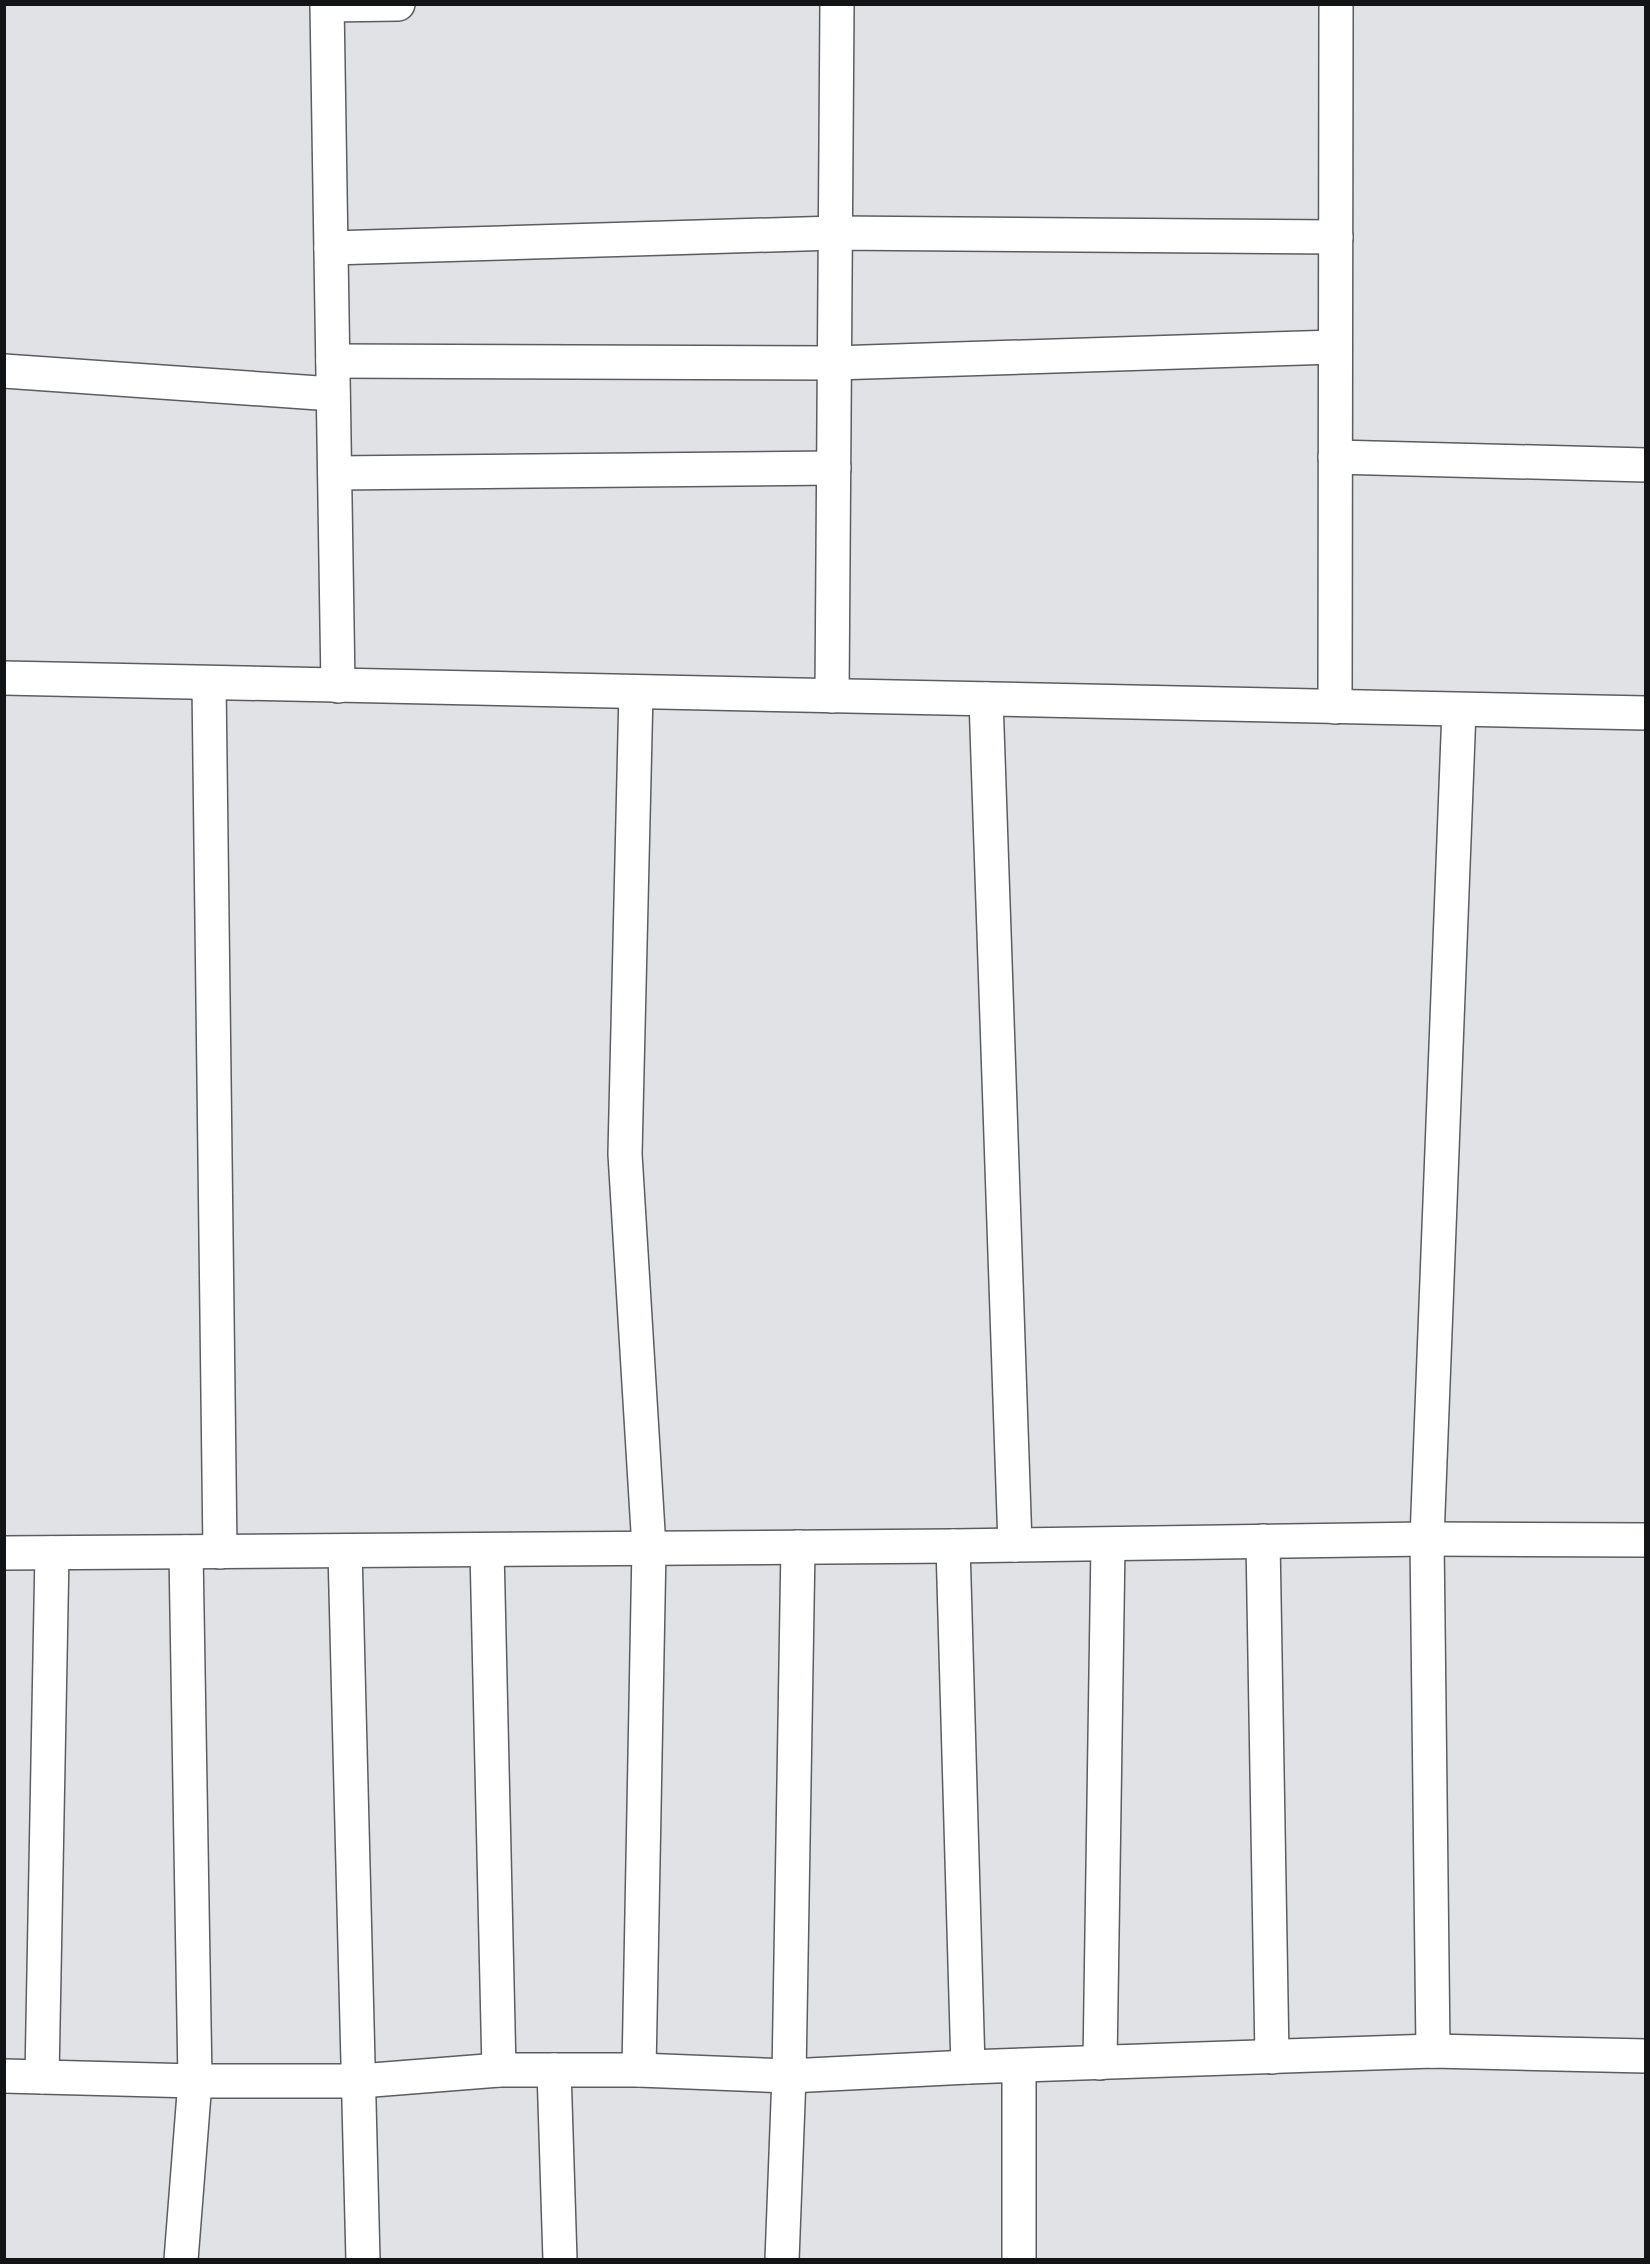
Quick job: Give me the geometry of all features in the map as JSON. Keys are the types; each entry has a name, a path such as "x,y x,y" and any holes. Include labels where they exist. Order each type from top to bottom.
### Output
{"street":[{"path":"338,686 327,5 398,4"},
{"path":"832,696 837,4"},
{"path":"1335,707 1336,4"},
{"path":"331,248 836,233 1336,237"},
{"path":"333,361 834,363 1335,347"},
{"path":"4,371 333,394"},
{"path":"1335,457 1646,465"},
{"path":"335,472 834,468"},
{"path":"4,678 1646,714"},
{"path":"209,683 220,1552"},
{"path":"636,692 625,1154 649,1548 639,2070"},
{"path":"986,699 1015,1545"},
{"path":"1433,2051 1427,1539 1460,710"},
{"path":"4,1553 1108,1545 1427,1539 1646,1540"},
{"path":"1263,1541 1272,2057"},
{"path":"1100,2063 1108,1545"},
{"path":"953,1546 968,2067"},
{"path":"782,2259 789,2076 798,1547"},
{"path":"487,1550 499,2070"},
{"path":"345,1551 363,2259"},
{"path":"181,2259 195,2081 186,1552"},
{"path":"42,2078 52,1553"},
{"path":"4,2076 195,2081 360,2081 499,2070 639,2070 789,2076 968,2067 1433,2051 1646,2056"},
{"path":"1019,2066 1019,2259"},
{"path":"554,2070 560,2259"}]}
